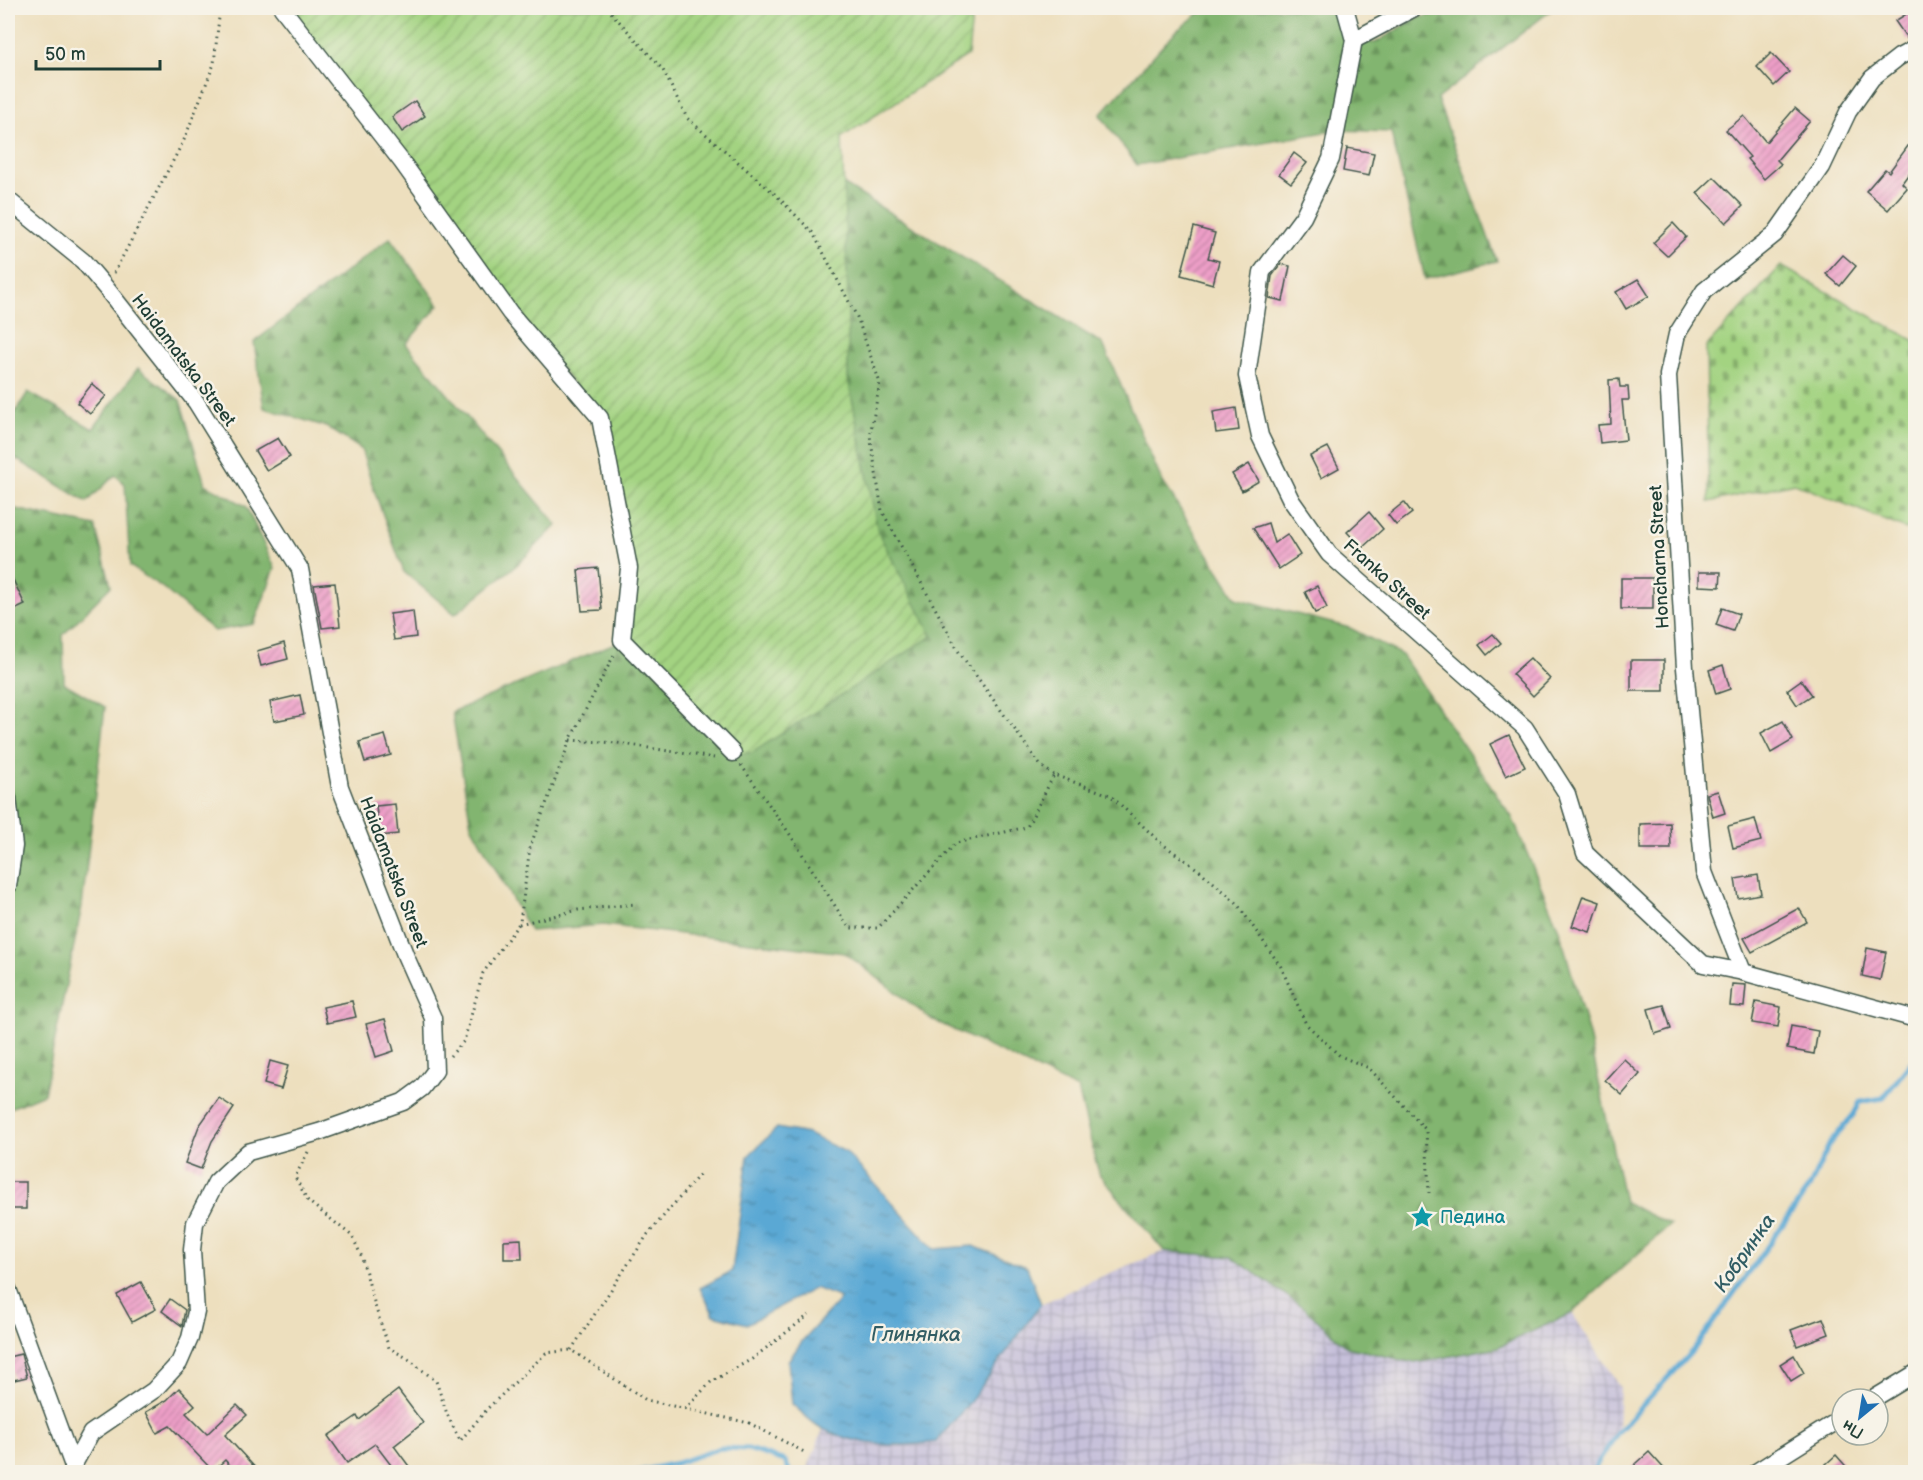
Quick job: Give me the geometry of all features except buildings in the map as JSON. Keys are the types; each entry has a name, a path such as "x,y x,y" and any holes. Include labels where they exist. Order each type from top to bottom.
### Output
{"street":[{"path":"282,8 402,162 510,313 600,418 629,568 622,640 735,757"},
{"name":"Franka Street","path":"1345,8 1354,40 1331,159 1304,217 1262,272 1247,376 1260,436 1291,500 1329,554 1526,728 1567,794 1585,853 1703,964 1743,972"},
{"path":"1354,40 1414,8"},
{"name":"Honcharna Street","path":"1743,972 1704,872 1685,668 1668,375 1677,334 1704,291 1775,234 1822,167 1848,112 1872,78 1899,57 1916,48"},
{"name":"Haidamatska Street","path":"8,200 83,261 196,402 300,570 340,787 406,957 433,1018 435,1071"},
{"path":"8,798 14,846 8,886"},
{"path":"1743,972 1916,1019"},
{"path":"73,1469 90,1433 154,1390 178,1363 190,1338 196,1312 192,1250 195,1223 216,1182 248,1152 319,1132 403,1102 422,1088 435,1071"},
{"path":"8,1289 73,1469"},
{"path":"1890,1389 1916,1373"},
{"path":"1756,1473 1830,1426"}],"path":[{"path":"106,288 184,140 214,64 220,8"},
{"path":"607,8 663,70 687,118 776,195 813,233 857,317 880,383 870,435 882,511 959,652 1041,766 1054,775 1110,795 1161,843 1200,871 1236,902 1281,967 1306,1024 1340,1056 1369,1068 1426,1130 1430,1193"},
{"path":"435,1071 464,1041 483,973 519,924 530,847 570,740 622,640"},
{"path":"570,740 735,757 789,833 849,928 878,928 956,843 1028,827 1054,775"},
{"path":"519,924 578,910 636,904"},
{"path":"319,1132 295,1177 308,1201 352,1236 361,1255 389,1348 407,1358 436,1381 447,1414 460,1441 488,1408 546,1353 571,1350 646,1400 749,1423 806,1454"},
{"path":"571,1350 648,1234 700,1174"},
{"path":"685,1409 711,1382 752,1359 809,1315"}],"shaded area":[{"path":"1164,1251 1232,1257 1304,1308 1347,1347 1498,1347 1572,1313 1620,1387 1618,1432 1592,1472 806,1472 823,1429 867,1443 900,1446 970,1402 1041,1304"}],"green space":[{"path":"282,8 973,8 968,55 842,137 848,299 848,378 878,532 932,636 752,753 733,753 622,640 629,568 600,418"},
{"path":"1206,8 1338,8 1354,40 1375,43 1417,18 1457,10 1457,8 1554,8 1437,99 1497,261 1425,279 1391,132 1337,130 1137,165 1100,115 1175,32"},
{"path":"843,184 1103,344 1161,479 1236,598 1350,628 1402,655 1512,817 1560,932 1589,1035 1624,1202 1670,1225 1572,1313 1498,1347 1415,1363 1347,1347 1304,1308 1232,1257 1164,1251 1099,1174 1078,1089 931,1019 845,953 603,925 530,931 471,825 452,712 622,640 931,636 878,532 848,378"},
{"path":"390,238 439,305 406,344 557,525 518,564 455,614 404,572 361,449 327,427 264,408 254,342"},
{"path":"1781,266 1915,341 1915,524 1906,529 1794,483 1709,502 1706,347"},
{"path":"138,368 180,400 205,484 246,506 275,568 254,624 214,631 163,588 130,566 125,484 115,475 87,502 8,454 8,424 28,392 93,429"},
{"path":"8,504 11,508 95,526 111,586 63,635 64,683 105,707 82,906 44,1094 8,1109"}],"water":[{"name":"Глинянка","path":"777,1128 808,1134 846,1152 934,1249 973,1246 1027,1267 1041,1304 970,1402 936,1442 893,1445 853,1440 821,1428 792,1404 788,1361 803,1340 841,1298 815,1288 747,1324 714,1315 700,1288 732,1271 748,1156"}],"waterway":[{"name":"Кобринка","path":"1592,1472 1618,1432 1694,1349 1809,1188 1830,1143 1854,1114 1860,1102 1883,1098 1916,1056"},
{"name":"Кобринка","path":"635,1472 677,1463 720,1448 748,1449 785,1461 790,1472"}],"place":[{"name":"Педина","path":"1422,1217"}]}
